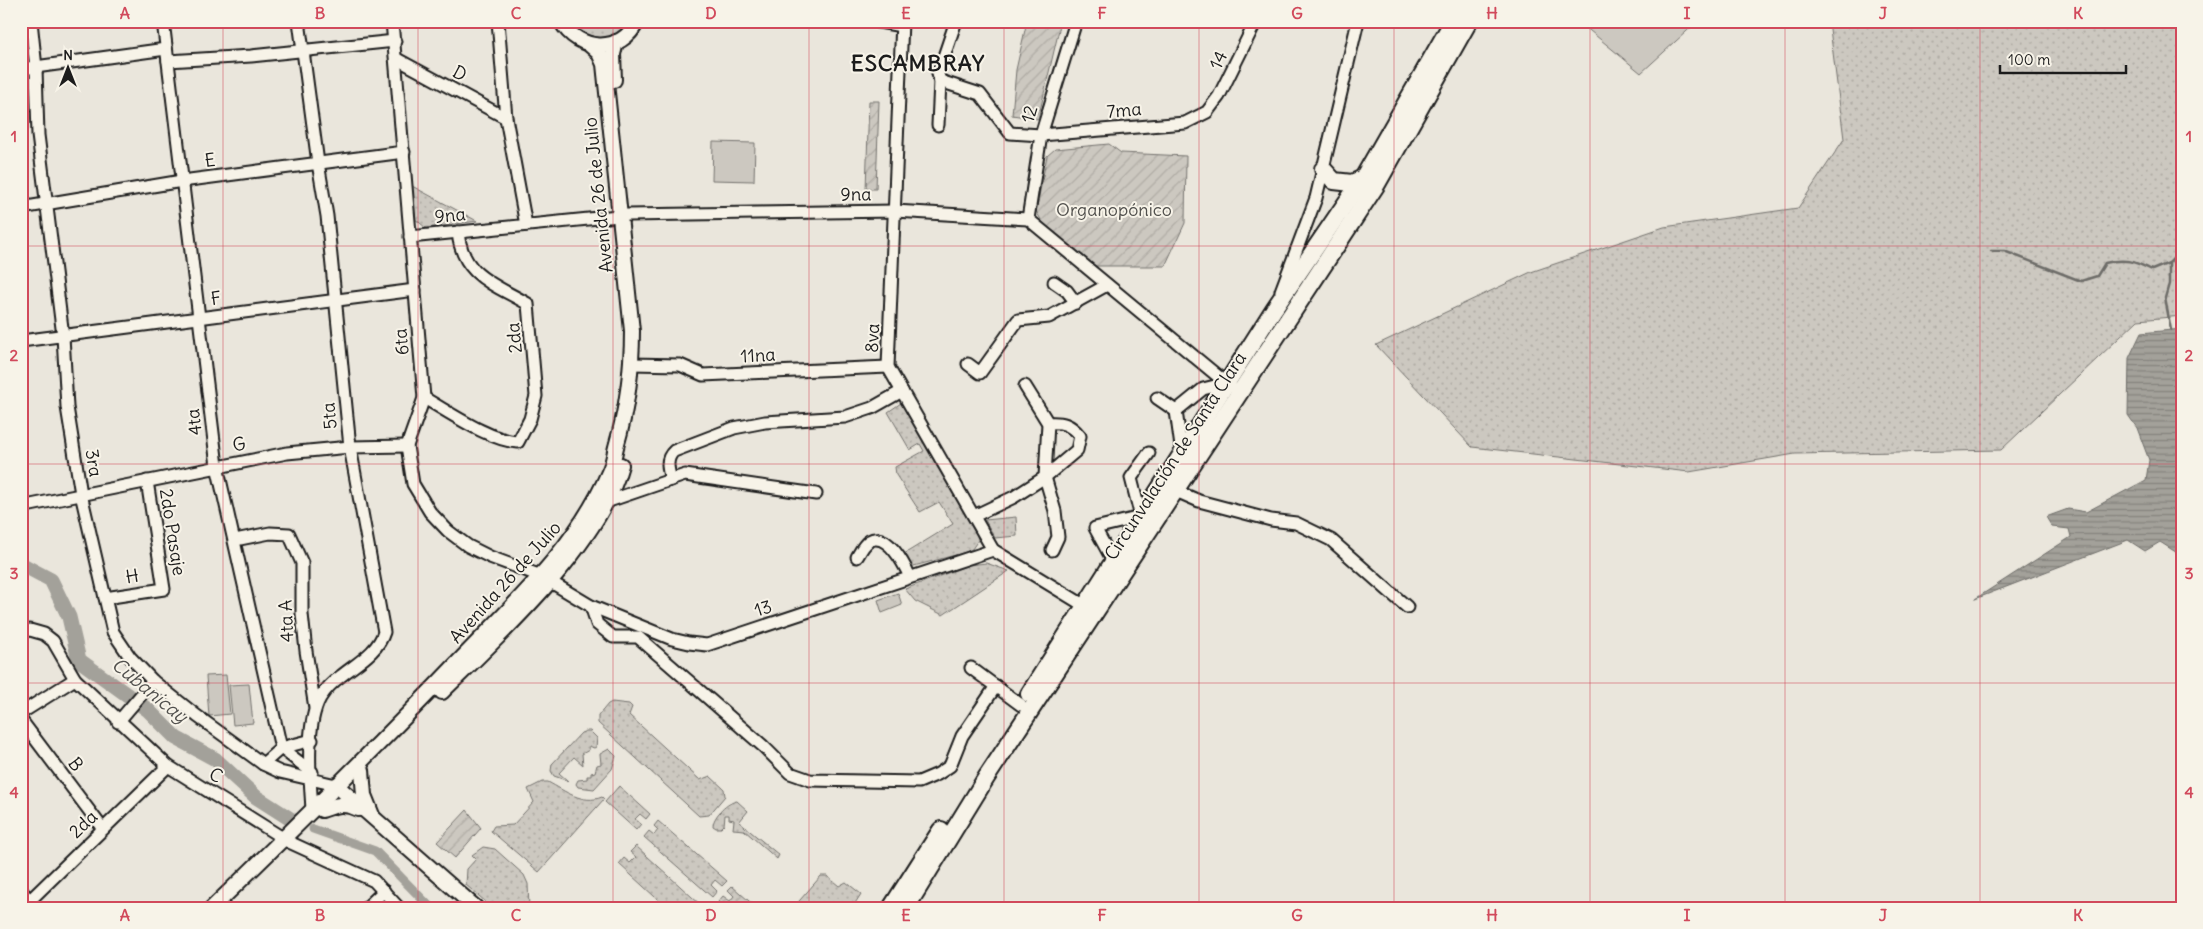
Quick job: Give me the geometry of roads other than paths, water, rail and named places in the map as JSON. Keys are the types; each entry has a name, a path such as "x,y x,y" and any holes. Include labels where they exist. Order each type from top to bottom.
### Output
{"highway":[{"name":"Circunvalación de Santa Clara","path":"906,908 996,754 1021,705 1274,310 1363,178 1453,21"},
{"name":"Circunvalación de Santa Clara","path":"890,908 1176,491 1240,394 1377,184 1469,21"},
{"path":"1323,169 1334,181 1352,183 1363,178"}],"main road":[{"path":"561,21 566,30 577,40 590,45 604,46 626,36 637,21"},
{"name":"Avenida 26 de Julio","path":"222,908 416,706 582,540 606,502 618,474 630,429 636,364 623,216 613,64 616,42"},
{"name":"Avenida 26 de Julio","path":"590,45 599,53 604,64 623,216"},
{"name":"Avenida 26 de Julio","path":"339,788 362,770 479,656 545,579 580,525 610,471 636,364"},
{"path":"362,770 364,795 372,816"},
{"path":"339,788 476,908"},
{"path":"313,814 337,804 348,804 372,816"},
{"name":"Avenida 26 de Julio","path":"212,908 290,837"}],"street":[{"name":"3ra","path":"31,21 36,68 38,135 63,336 67,407 81,494 113,632 130,657 153,681 197,716 263,764 280,772 309,775"},
{"name":"4ta","path":"163,21 217,466 281,748"},
{"name":"5ta","path":"299,21 327,216 350,447 384,632 381,642 333,683 321,696 315,708 309,775 313,814"},
{"name":"6ta","path":"392,21 396,41 424,398 407,446 413,484 430,512 448,531 468,546 545,579"},
{"path":"498,21 506,118 526,225"},
{"path":"873,21 902,24"},
{"path":"938,125 940,81 938,74 956,21"},
{"name":"12","path":"1028,219 1041,134 1076,21"},
{"name":"14","path":"1207,112 1219,96 1256,21"},
{"path":"1274,310 1316,198 1358,21"},
{"name":"8va","path":"902,24 888,367 993,550 1085,606"},
{"path":"21,69 167,55 303,52 396,41"},
{"name":"D","path":"397,59 506,118"},
{"name":"7ma","path":"940,81 980,94 1010,133 1041,134 1184,123 1207,112"},
{"name":"E","path":"21,208 182,181 404,152"},
{"name":"9na","path":"410,237 623,216 895,211 1028,219"},
{"path":"1028,219 1240,394"},
{"name":"2da","path":"424,398 493,436 506,442 518,442 530,420 536,396 528,304 477,274 467,264 459,249 458,232"},
{"path":"1054,282 1067,291 1076,303"},
{"path":"968,364 980,373 1018,320 1049,317 1107,285"},
{"name":"F","path":"21,341 415,290"},
{"name":"11na","path":"636,364 680,365 703,375 888,367"},
{"path":"1176,410 1203,389 1227,383"},
{"path":"1024,386 1048,423 1045,477 1056,520 1058,537 1052,550"},
{"path":"670,480 667,464 669,455 674,451 734,428 757,423 845,417 872,408 902,391"},
{"path":"1156,398 1176,410"},
{"path":"1176,410 1182,454"},
{"path":"974,516 1014,496 1045,477 1077,450 1080,436 1072,426 1062,422 1048,423"},
{"name":"G","path":"21,507 217,466 287,454 350,447 407,446"},
{"path":"1114,561 1095,528 1141,517 1131,478 1149,453"},
{"path":"606,502 685,475 694,474 816,494"},
{"name":"2do Pasaje","path":"147,481 164,589"},
{"path":"1176,491 1199,501 1271,520 1296,524 1331,540 1407,607"},
{"name":"4ta A","path":"235,540 270,533 290,534 302,563 302,614 315,708"},
{"path":"857,557 868,542 875,539 883,542 893,548 900,557 910,577"},
{"name":"13","path":"545,579 591,606 672,639 689,644 707,645 993,550"},
{"name":"H","path":"105,598 164,589"},
{"path":"591,606 597,624 613,637 638,636 763,746 790,773 810,780 919,782 938,774 950,766 962,736 996,686"},
{"name":"C","path":"21,632 30,630 44,634 53,641 75,679 120,719 168,766 340,865 374,881 399,908"},
{"path":"970,668 1021,705"},
{"path":"21,713 75,679"},
{"path":"120,719 153,681"},
{"name":"B","path":"21,720 103,830"},
{"path":"263,764 281,748 312,740"},
{"path":"281,748 309,775 339,788"},
{"name":"2da","path":"29,905 168,766"},
{"path":"21,890 29,905"},
{"path":"366,908 384,891"}],"waterway":[{"path":"1991,251 2004,251 2081,281 2097,276 2105,263 2112,261 2129,261 2152,270 2169,263 2182,249"},
{"path":"2169,263 2169,284 2165,298 2171,330"},
{"name":"Cubanicay","path":"21,564 51,580 69,617 79,660 148,710 176,738 215,759 256,797 292,820"},
{"name":"Cubanicay","path":"313,829 375,851 431,908"}],"district":[{"name":"ESCAMBRAY","path":"918,63"}],"park label":[{"name":"Organopónico","path":"1114,209"}]}
